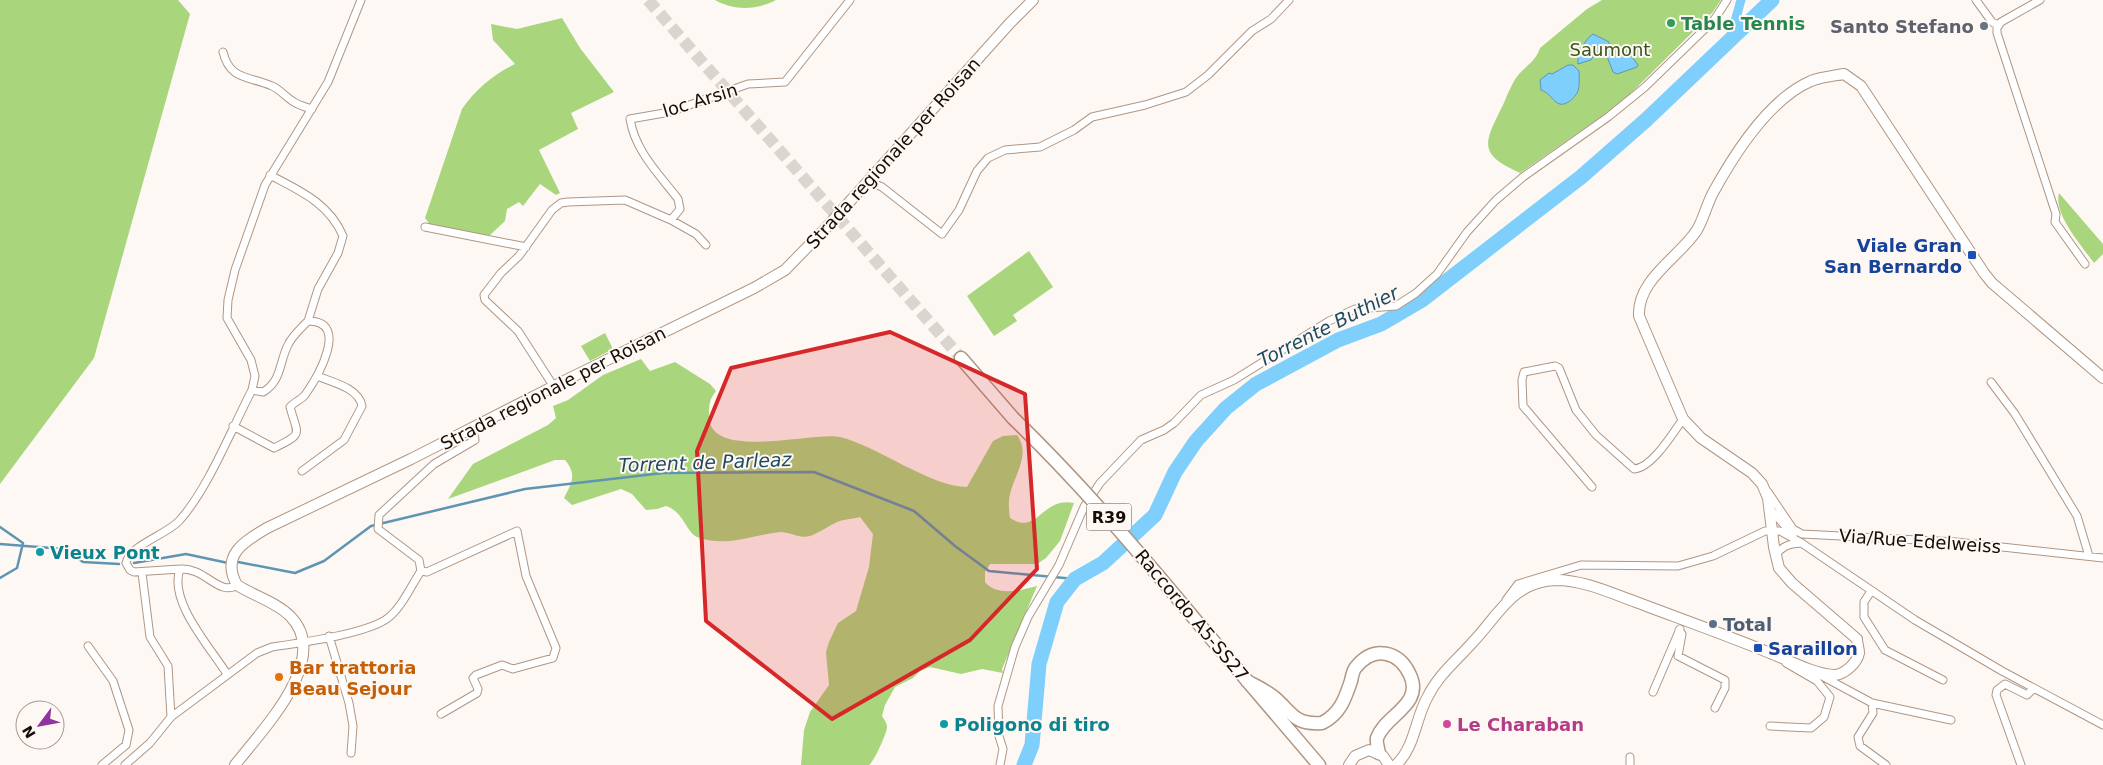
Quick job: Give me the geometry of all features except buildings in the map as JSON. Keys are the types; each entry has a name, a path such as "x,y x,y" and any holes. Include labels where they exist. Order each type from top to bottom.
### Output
{"highway":[{"name":"Raccordo A5-SS27","path":"961,358 1013,418 1063,466 1123,533 1318,765"},
{"path":"1247,681 1274,698 1292,716 1300,721 1322,723 1339,710 1355,668 1365,658 1376,653 1388,654 1399,658 1412,678 1413,691 1407,705 1382,730 1377,739 1384,759"}],"main road":[{"name":"Strada regionale per Roisan","path":"237,585 234,579 232,562 235,553 246,540 473,429 754,288 785,270 806,250 1016,16 1033,0"},
{"path":"1396,765 1407,753 1419,712 1438,678 1480,636 1506,600 1531,585 1556,580 1595,588 1812,669 1835,675 1847,670 1859,653 1857,639 1788,579 1779,568 1775,556 1770,508 1762,484 1752,474 1701,438 1683,419 1640,322 1639,306 1642,296 1697,230 1713,193 1734,157 1777,102 1811,81 1844,74 1861,86 1871,98 1992,283 2103,378"},
{"path":"235,765 293,687 301,668 303,642 291,617 237,585"},
{"path":"1349,765 1359,752 1369,750 1384,759 1395,758 1410,744"}],"street":[{"path":"237,585 231,589 225,589 197,571 180,569 142,573 130,570 126,563 127,558 131,552 178,523 187,511 209,475 252,390 254,367 230,326 227,308 235,270 272,172 328,82 361,0"},
{"name":"loc Arsin","path":"671,220 680,210 678,199 639,148 632,135 630,119 670,112 748,84 785,82 850,0"},
{"path":"868,181 882,187 942,234 959,210 976,171 988,158 1005,150 1040,147 1074,130 1092,117 1145,105 1186,92 1289,0"},
{"path":"1000,765 1003,749 999,736 998,706 1015,647 1039,597 1059,565 1084,507 1100,483 1141,440 1164,430 1174,423 1201,396 1234,380 1328,321 1354,309 1396,306 1416,293 1437,274 1467,232 1496,200 1523,177 1608,117 1645,88 1714,20 1727,0"},
{"path":"1976,0 1985,9 1992,22 1998,25"},
{"path":"1998,25 2040,0"},
{"path":"1998,25 1997,33 2056,214 2054,222 2085,264"},
{"path":"223,52 226,62 232,70 241,76 272,86 291,101 312,109"},
{"path":"252,390 263,392 272,384 281,370 288,345 308,321 318,289 338,253 342,236 328,212 315,199 272,172"},
{"path":"554,387 518,330 485,300 484,295 526,247 552,210 561,203 625,200 671,220 696,234 706,245"},
{"path":"425,226 526,247"},
{"path":"233,426 274,448 292,440 297,433 298,426 290,407 304,396 317,376 330,341 328,331 319,322 308,321"},
{"path":"1592,487 1523,406 1522,380 1524,372 1555,366 1559,368 1576,410 1596,435 1634,469 1640,468 1655,456 1683,419"},
{"path":"302,471 344,440 362,406 360,399 349,389 317,376"},
{"path":"1992,382 2016,414 2076,516 2089,556"},
{"path":"125,765 150,743 171,717 227,674 264,649 366,630 388,618 396,610 421,571 419,560 415,556 378,529 378,518 382,511 434,464 475,440 473,429"},
{"name":"Via/Rue Edelweiss","path":"1762,484 1793,529 1802,534 1956,542 2103,558"},
{"path":"1770,508 1779,521 1800,542"},
{"path":"421,571 427,572 517,531 526,576 556,648 553,658 513,669 502,665 476,675 473,678 477,694 441,714"},
{"path":"1506,600 1518,584 1581,565 1678,566 1713,556 1765,531 1780,531 1800,542 1915,620 2103,725"},
{"path":"1775,556 1789,544 1800,542"},
{"path":"180,569 176,586 182,603 227,674"},
{"path":"142,573 150,637 168,666 171,717"},
{"path":"1871,590 1864,602 1864,617 1884,650 1942,680"},
{"path":"1653,692 1683,620"},
{"path":"1679,630 1682,634 1678,656 1725,680 1725,688 1715,708"},
{"path":"329,636 349,703 353,726 351,753"},
{"path":"88,646 113,681 130,737 126,745 102,765"},
{"path":"1770,726 1811,728 1824,717 1830,697 1817,681 1794,670 1776,655"},
{"path":"1812,669 1872,703 1951,720"},
{"path":"2021,765 1996,696 1997,690 2005,684 2027,695 2034,688"},
{"path":"1872,703 1873,713 1858,737 1860,746 1886,765"},
{"path":"1630,757 1630,765"}],"highlighted area":[{"path":"890,332 1025,394 1037,569 970,640 832,719 706,621 697,451 731,368"}],"green space":[{"path":"0,0 178,0 190,14 94,358 0,484"},
{"path":"715,0 776,0 761,6 746,8 722,4"},
{"name":"Saumont","path":"1602,0 1721,0 1712,13 1622,102 1520,173 1506,166 1497,160 1488,146 1492,129 1514,81 1534,60 1540,48 1587,9"},
{"path":"562,18 580,48 614,92 571,113 578,129 539,150 560,193 556,195 540,184 523,206 519,202 507,209 505,221 489,236 431,226 425,218 462,109 486,83 515,64 493,40 491,24 517,29"},
{"path":"2059,193 2103,244 2103,254 2094,263 2064,220 2058,201"},
{"path":"1029,251 1053,287 1013,315 1017,321 994,336 967,296"},
{"path":"605,333 613,349 590,361 581,346"},
{"path":"641,359 650,371 675,362 710,384 716,391 710,403 709,416 714,430 726,438 765,442 827,436 840,437 855,442 921,474 953,485 967,487 993,441 1003,436 1017,435 1023,449 1021,464 1009,497 1010,518 1019,522 1027,522 1034,520 1054,505 1074,503 1060,541 1046,558 1037,564 990,564 985,572 985,582 996,590 1010,591 1037,586 1002,669 1003,673 982,669 961,674 930,667 920,671 913,678 895,687 885,705 882,716 887,727 883,741 869,765 801,765 804,730 810,712 829,685 826,652 829,642 838,623 856,611 869,567 873,534 860,517 840,521 806,537 780,532 738,540 708,540 693,534 681,517 672,509 666,506 646,510 632,494 621,489 572,505 564,498 572,479 571,470 565,460 555,460 448,499 473,464 548,425 556,418 553,406 568,400 603,375"}],"water":[{"path":"1593,34 1609,42 1609,48 1613,46 1630,54 1638,65 1637,67 1617,74 1613,72 1606,54 1607,48 1595,53 1591,60 1578,64 1582,47"},
{"path":"1568,65 1573,65 1579,71 1579,89 1569,102 1559,104 1541,90 1540,80 1549,73 1552,74"}],"waterway":[{"path":"1730,39 1741,0"},
{"name":"Torrente Buthier","path":"1024,765 1032,745 1039,664 1057,602 1075,579 1103,563 1155,515 1175,472 1196,441 1226,408 1256,384 1338,340 1381,324 1422,300 1581,177 1646,120 1772,0"},
{"name":"Torrent de Parleaz","path":"238,562 295,573 324,561 371,526 525,489 663,473 814,472 914,511 955,546 989,571 1075,579"},
{"path":"0,527 23,543 17,568 0,578"},
{"name":"Torrent de Parleaz","path":"0,544 64,549 83,562 119,564"},
{"name":"Torrent de Parleaz","path":"134,563 186,554 228,563"}],"tunnel":[{"path":"648,0 961,358"}],"place":[{"name":"Table Tennis","path":"1671,23"},
{"name":"Santo Stefano","path":"1984,26"},
{"name":"Viale Gran San Bernardo","path":"1972,255"},
{"name":"Vieux Pont","path":"40,552"},
{"name":"Total","path":"1713,624"},
{"name":"Saraillon","path":"1758,648"},
{"name":"Bar trattoria Beau Sejour","path":"279,677"},
{"name":"Poligono di tiro","path":"944,724"},
{"name":"Le Charaban","path":"1447,724"}]}
